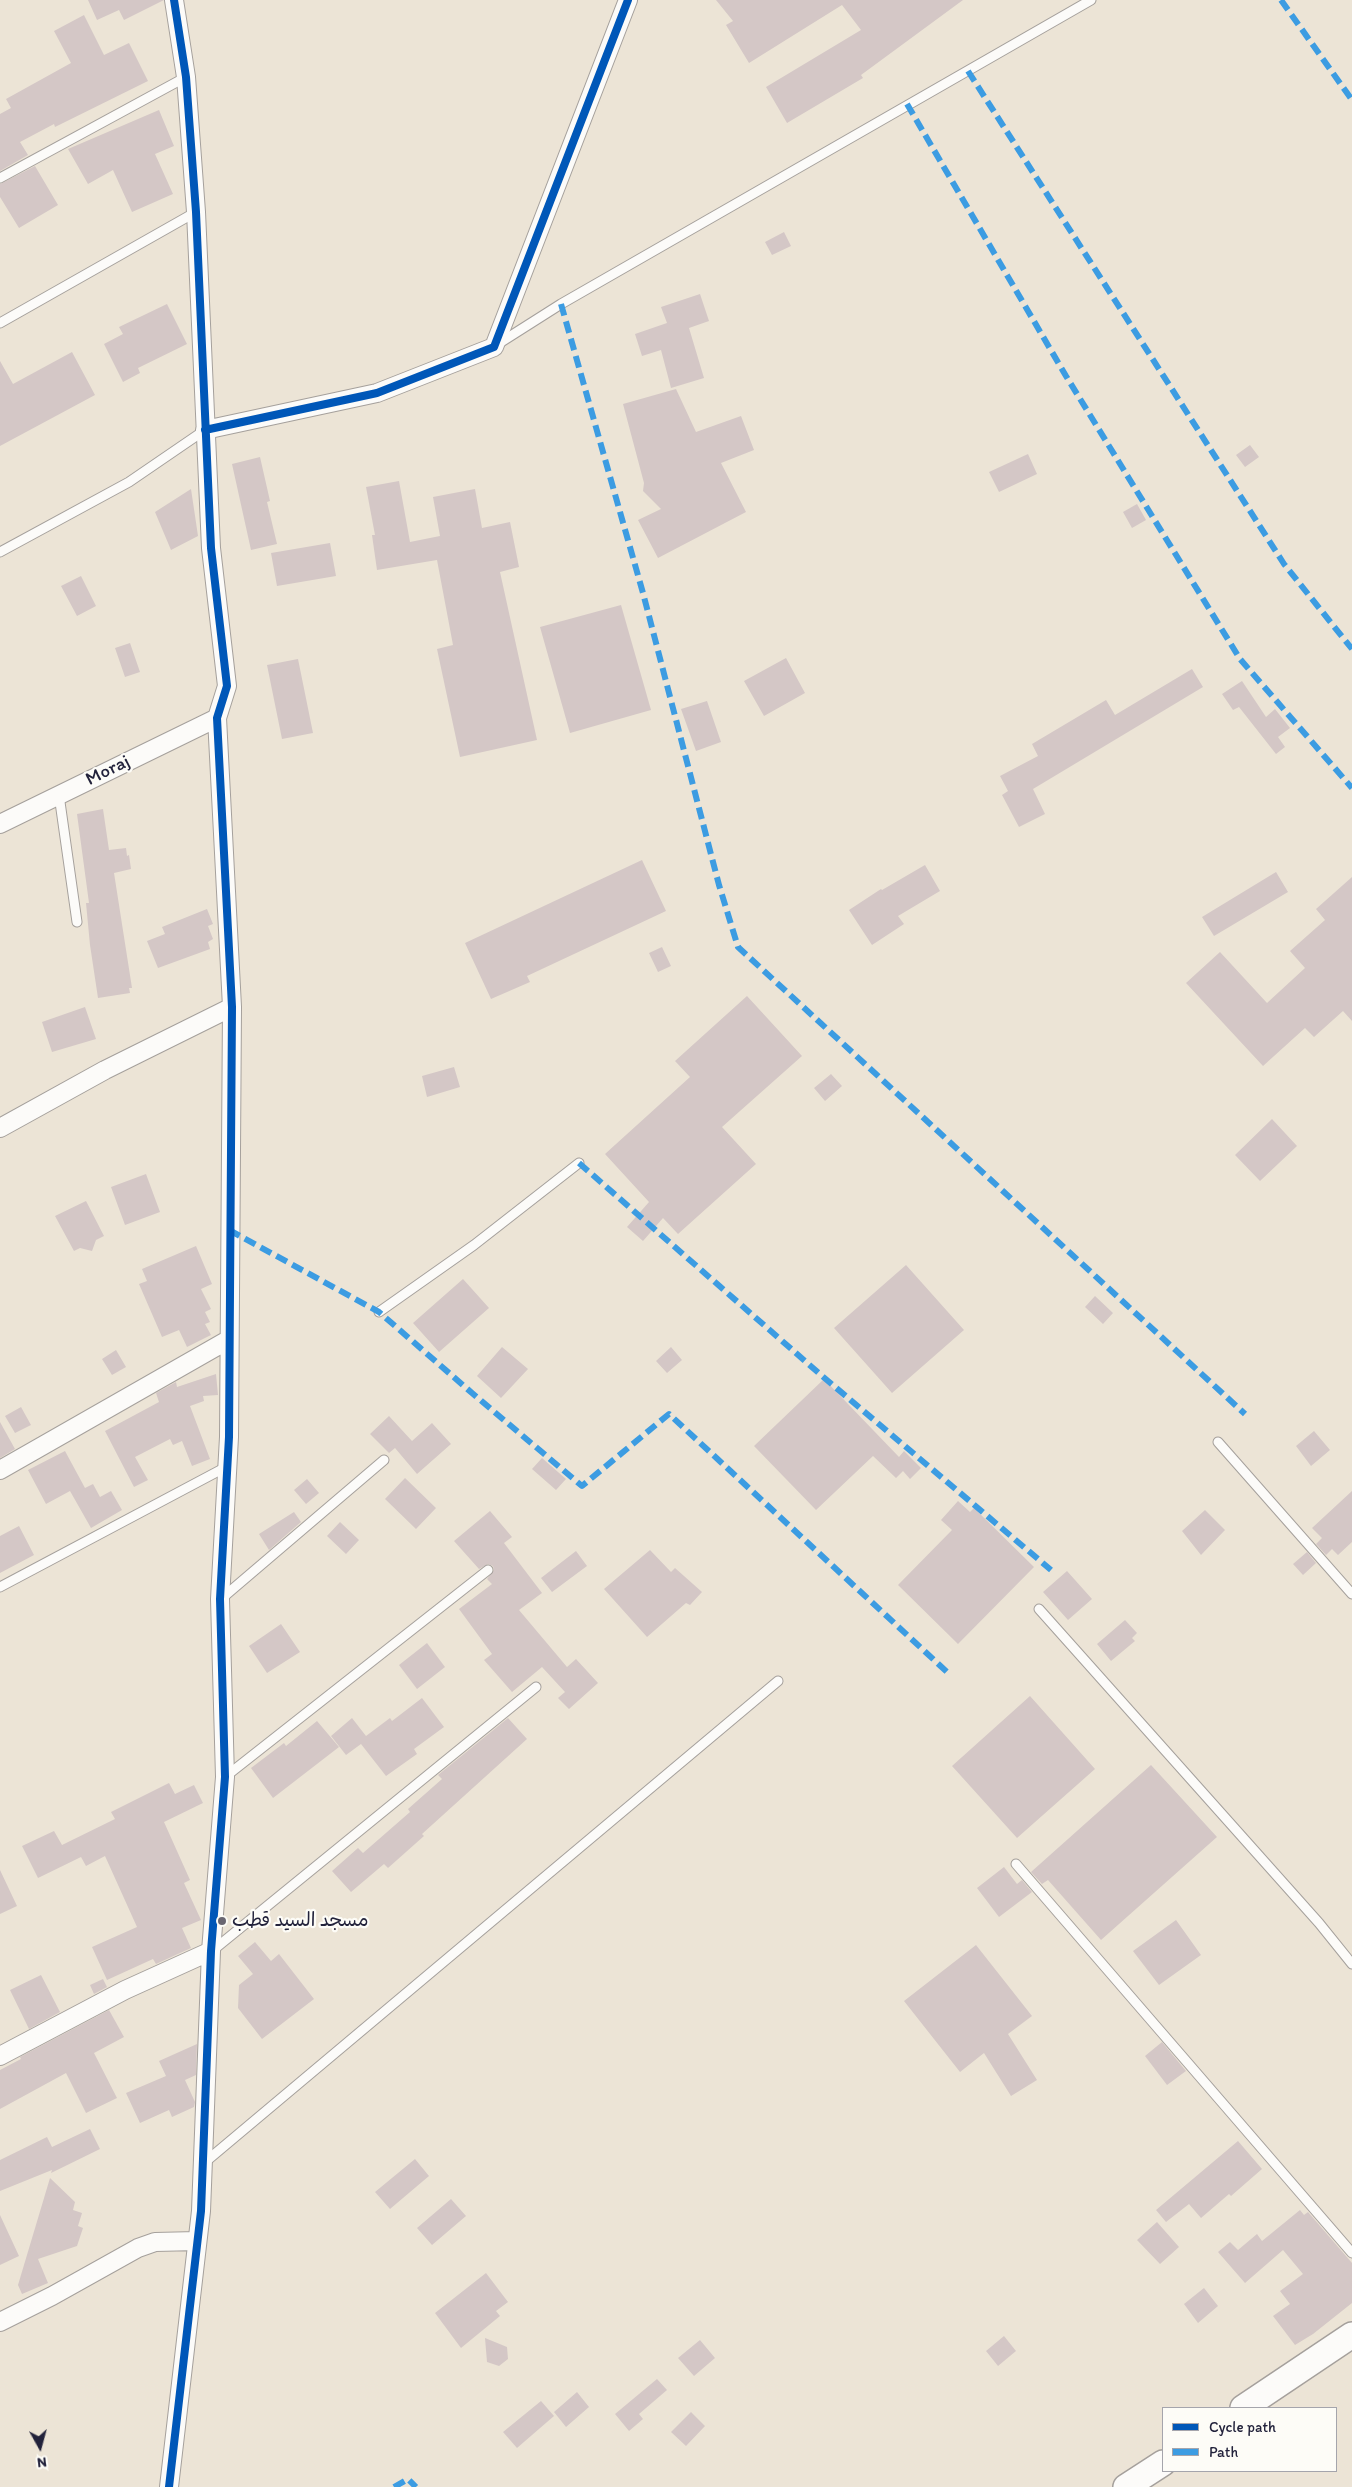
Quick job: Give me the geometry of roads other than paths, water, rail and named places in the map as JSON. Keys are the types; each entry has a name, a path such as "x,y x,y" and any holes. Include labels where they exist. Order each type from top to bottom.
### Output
{"street":[{"path":"169,2487 204,2163 211,1951 225,1777 220,1600 228,1466 232,1007 217,718 227,686 211,548 196,212 186,77 174,0"},
{"path":"205,430 377,393 494,346 628,0"},
{"name":"Moraj","path":"0,824 217,718"},
{"path":"0,1128 105,1070 232,1007"},
{"path":"0,1470 228,1340"},
{"path":"0,2056 125,1990 211,1951"},
{"path":"0,2322 138,2248 155,2242 197,2241"},
{"path":"1244,2407 1352,2335"},
{"path":"1138,2484 1162,2464"}],"lane":[{"path":"494,346 560,304 1091,0"},
{"path":"0,178 186,77"},
{"path":"0,324 196,212"},
{"path":"0,552 129,482 205,430"},
{"path":"59,795 77,922"},
{"path":"379,1312 474,1245 579,1163"},
{"path":"1218,1442 1352,1594"},
{"path":"220,1600 384,1460"},
{"path":"0,1587 228,1466"},
{"path":"225,1777 488,1570"},
{"path":"1039,1609 1319,1923 1352,1964"},
{"path":"204,2163 778,1681"},
{"path":"211,1951 536,1687"},
{"path":"1016,1864 1352,2253"}],"place":[{"name":"مسجد السيد قطب","path":"222,1921"}]}
